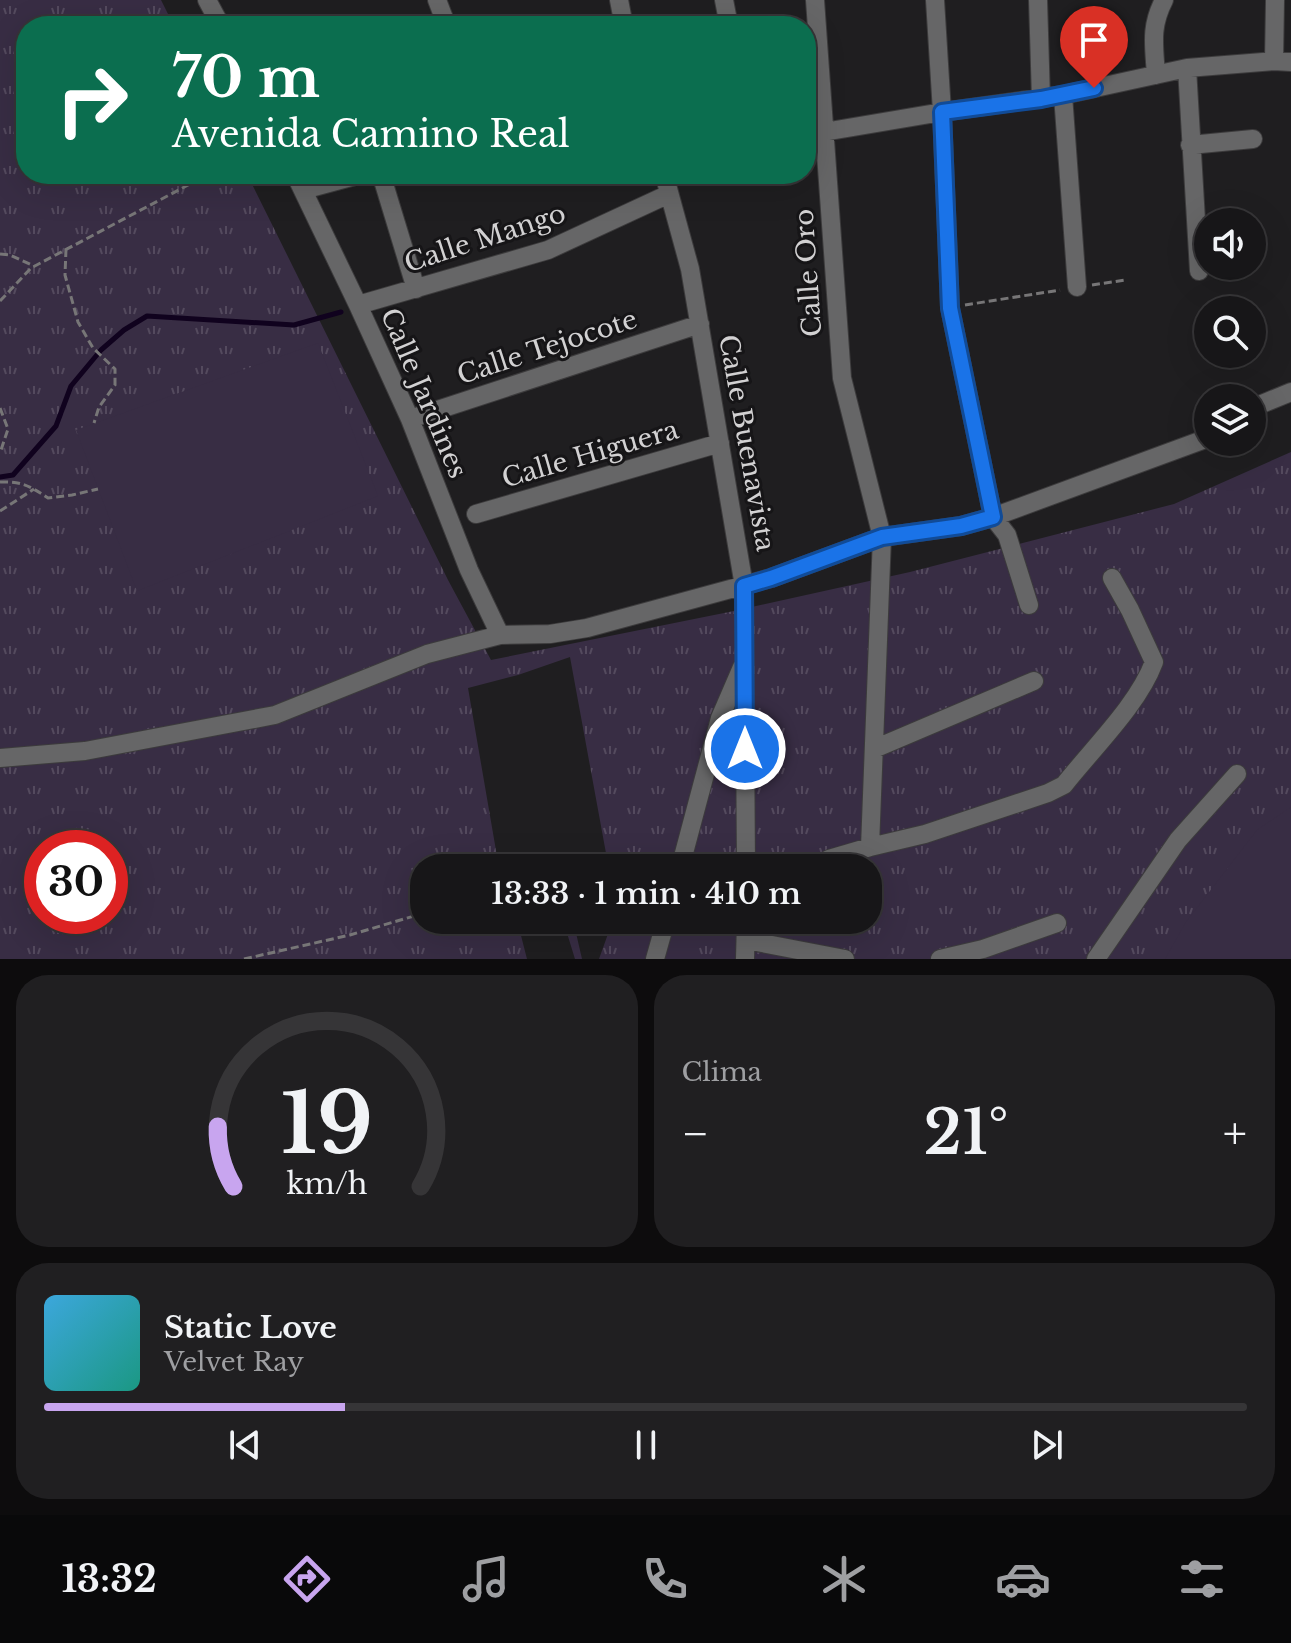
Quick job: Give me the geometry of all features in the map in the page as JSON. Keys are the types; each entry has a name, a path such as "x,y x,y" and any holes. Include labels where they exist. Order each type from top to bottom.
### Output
{"street":[{"path":"935,0 950,308 993,517 1007,535 1029,605"},
{"path":"1038,0 1041,99"},
{"path":"1156,75 1153,28 1164,0"},
{"path":"816,134 1041,99 1187,68 1282,62 1275,0"},
{"path":"1187,68 1194,208"},
{"path":"1063,95 1077,287"},
{"path":"1190,145 1253,139"},
{"name":"Calle Oro","path":"816,143 842,378 882,537 870,847"},
{"name":"Calle Jardines","path":"300,184 410,419 469,570 500,635"},
{"path":"384,184 416,289"},
{"name":"Calle Buenavista","path":"666,184 690,269 744,586 746,854"},
{"name":"Calle Mango","path":"358,305 548,250 669,194"},
{"name":"Calle Tejocote","path":"410,419 700,324"},
{"path":"1266,402 1291,392"},
{"name":"Calle Higuera","path":"476,514 720,443"},
{"path":"0,758 85,751 275,715 427,654 500,635 550,634 587,628 744,586 882,537 961,526 993,517 1194,443"},
{"path":"846,854 925,834 1064,785 1136,697 1154,662 1112,578"},
{"path":"684,854 720,718 745,661"},
{"path":"874,749 1034,681"},
{"path":"1096,959 1178,840 1237,774"},
{"path":"940,959 983,949 1057,923"},
{"path":"655,959 662,934"},
{"path":"745,959 746,934"},
{"path":"746,940 845,959"}],"path":[{"path":"0,301 35,266 190,184"},
{"path":"66,249 65,275 78,322 93,348 115,369 115,385 99,407 94,423"},
{"path":"0,254 35,266"},
{"path":"950,308 1125,280"},
{"path":"0,408 8,429 0,453"},
{"path":"0,482 18,481 48,498 98,489"},
{"path":"0,511 35,489"},
{"path":"244,959 350,935 410,917"}],"green space":[{"path":"0,0 161,0 169,16 16,16 16,184 252,184 448,580 491,660 910,572 1174,504 1291,452 1291,959 599,959 608,934 882,934 882,854 606,854 570,657 468,688 497,854 410,854 410,934 521,934 527,959 0,959"},
{"path":"318,343 378,496 137,591 76,430"},
{"path":"1291,807 1291,959 1165,959 1186,922 1257,830"},
{"path":"567,934 576,934 582,959 575,959"}],"waterway":[{"path":"0,477 13,475 56,426 71,386 101,350 124,330 147,316 294,325 341,312"},
{"path":"761,934 762,938"}],"route":[{"path":"745,749 744,586 882,537 961,526 993,517 950,308 942,112 1041,99 1094,88"}]}
